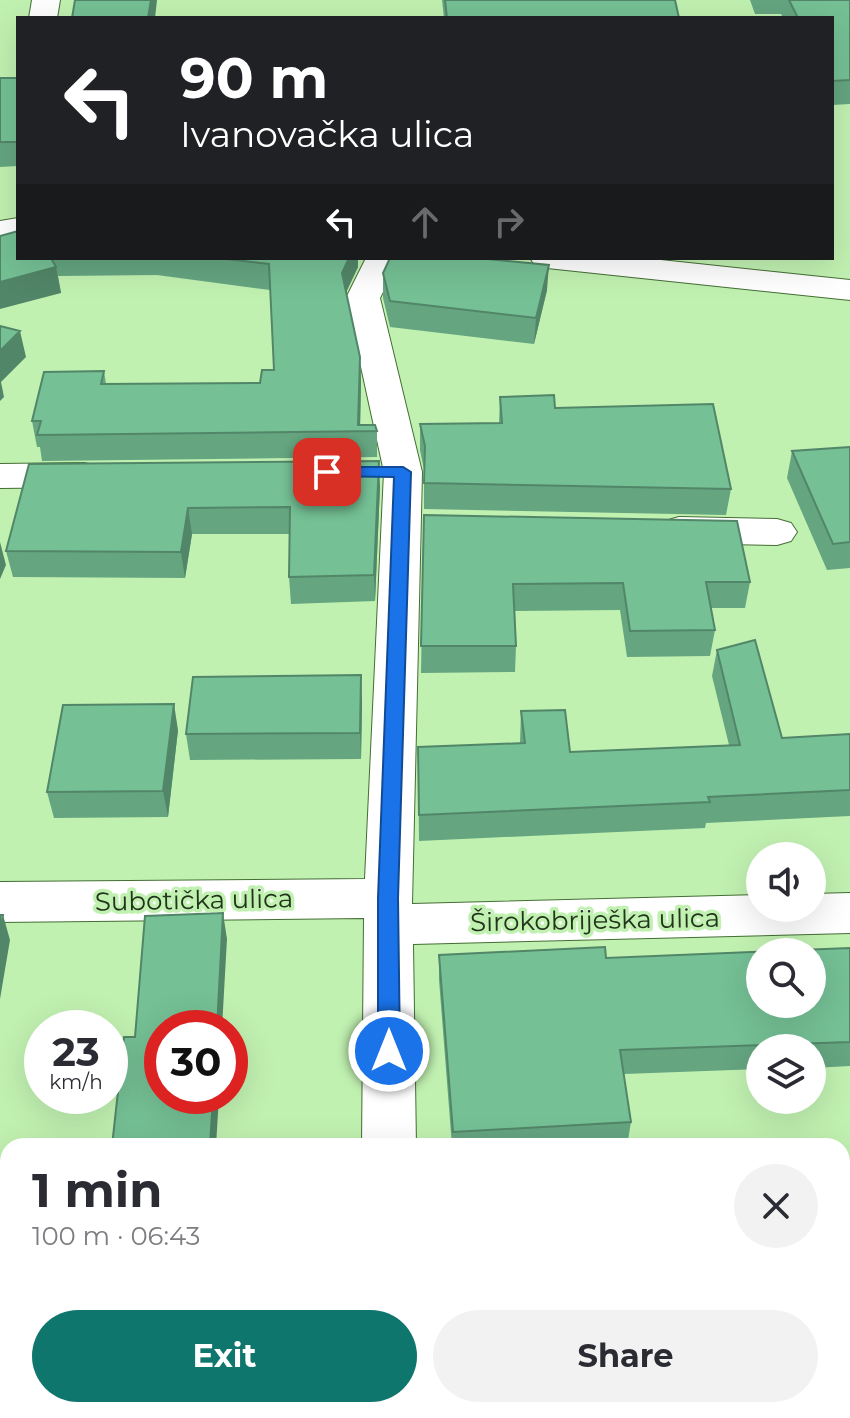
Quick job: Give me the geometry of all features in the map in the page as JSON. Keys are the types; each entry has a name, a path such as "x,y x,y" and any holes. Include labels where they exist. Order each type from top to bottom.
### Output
{"street":[{"path":"382,260 363,298 387,472 421,526 388,911 389,1138"},
{"path":"566,260 850,290"},
{"path":"0,476 124,475"},
{"path":"639,529 777,532"},
{"name":"Subotička ulica","path":"0,902 388,911"},
{"name":"Širokobriješka ulica","path":"388,911 850,913"}],"building":[{"path":"75,0 151,0 148,16 72,16"},
{"path":"445,0 675,0 679,16 447,16"},
{"path":"789,0 850,0 850,80 834,81 834,16 797,16"},
{"path":"0,78 16,78 16,142 0,142"},
{"path":"16,232 16,260 52,260 56,267 0,282 0,236"},
{"path":"235,260 348,260 342,273 360,357 358,425 375,425 377,431 37,435 41,421 32,421 44,372 104,371 101,384 260,383 262,370 274,370 269,264"},
{"path":"389,260 498,260 549,265 536,318 390,301 383,273"},
{"path":"0,326 20,331 0,351"},
{"path":"554,395 555,408 713,404 731,489 424,483 425,446 420,424 502,423 500,397"},
{"path":"850,447 850,542 833,544 792,451"},
{"path":"379,461 374,575 289,577 290,507 188,508 181,552 6,551 29,464"},
{"path":"424,515 737,521 750,582 706,582 715,630 630,631 623,583 513,584 516,646 421,646"},
{"path":"755,640 782,738 850,734 850,790 708,797 710,802 419,815 418,747 525,743 521,711 565,710 570,752 740,745 717,650"},
{"path":"361,675 360,733 186,734 193,677"},
{"path":"174,704 163,791 47,792 63,705"},
{"path":"223,913 218,1010 144,1010 144,1114 212,1114 210,1138 113,1138 116,1114 128,1114 128,1037 135,1037 145,916"},
{"path":"605,947 606,958 746,952 746,1018 826,1018 826,949 850,948 850,1042 826,1043 826,1034 746,1034 746,1046 620,1050 631,1122 453,1132 439,955"}],"route":[{"path":"327,472 403,472 388,898 389,1051"}]}
